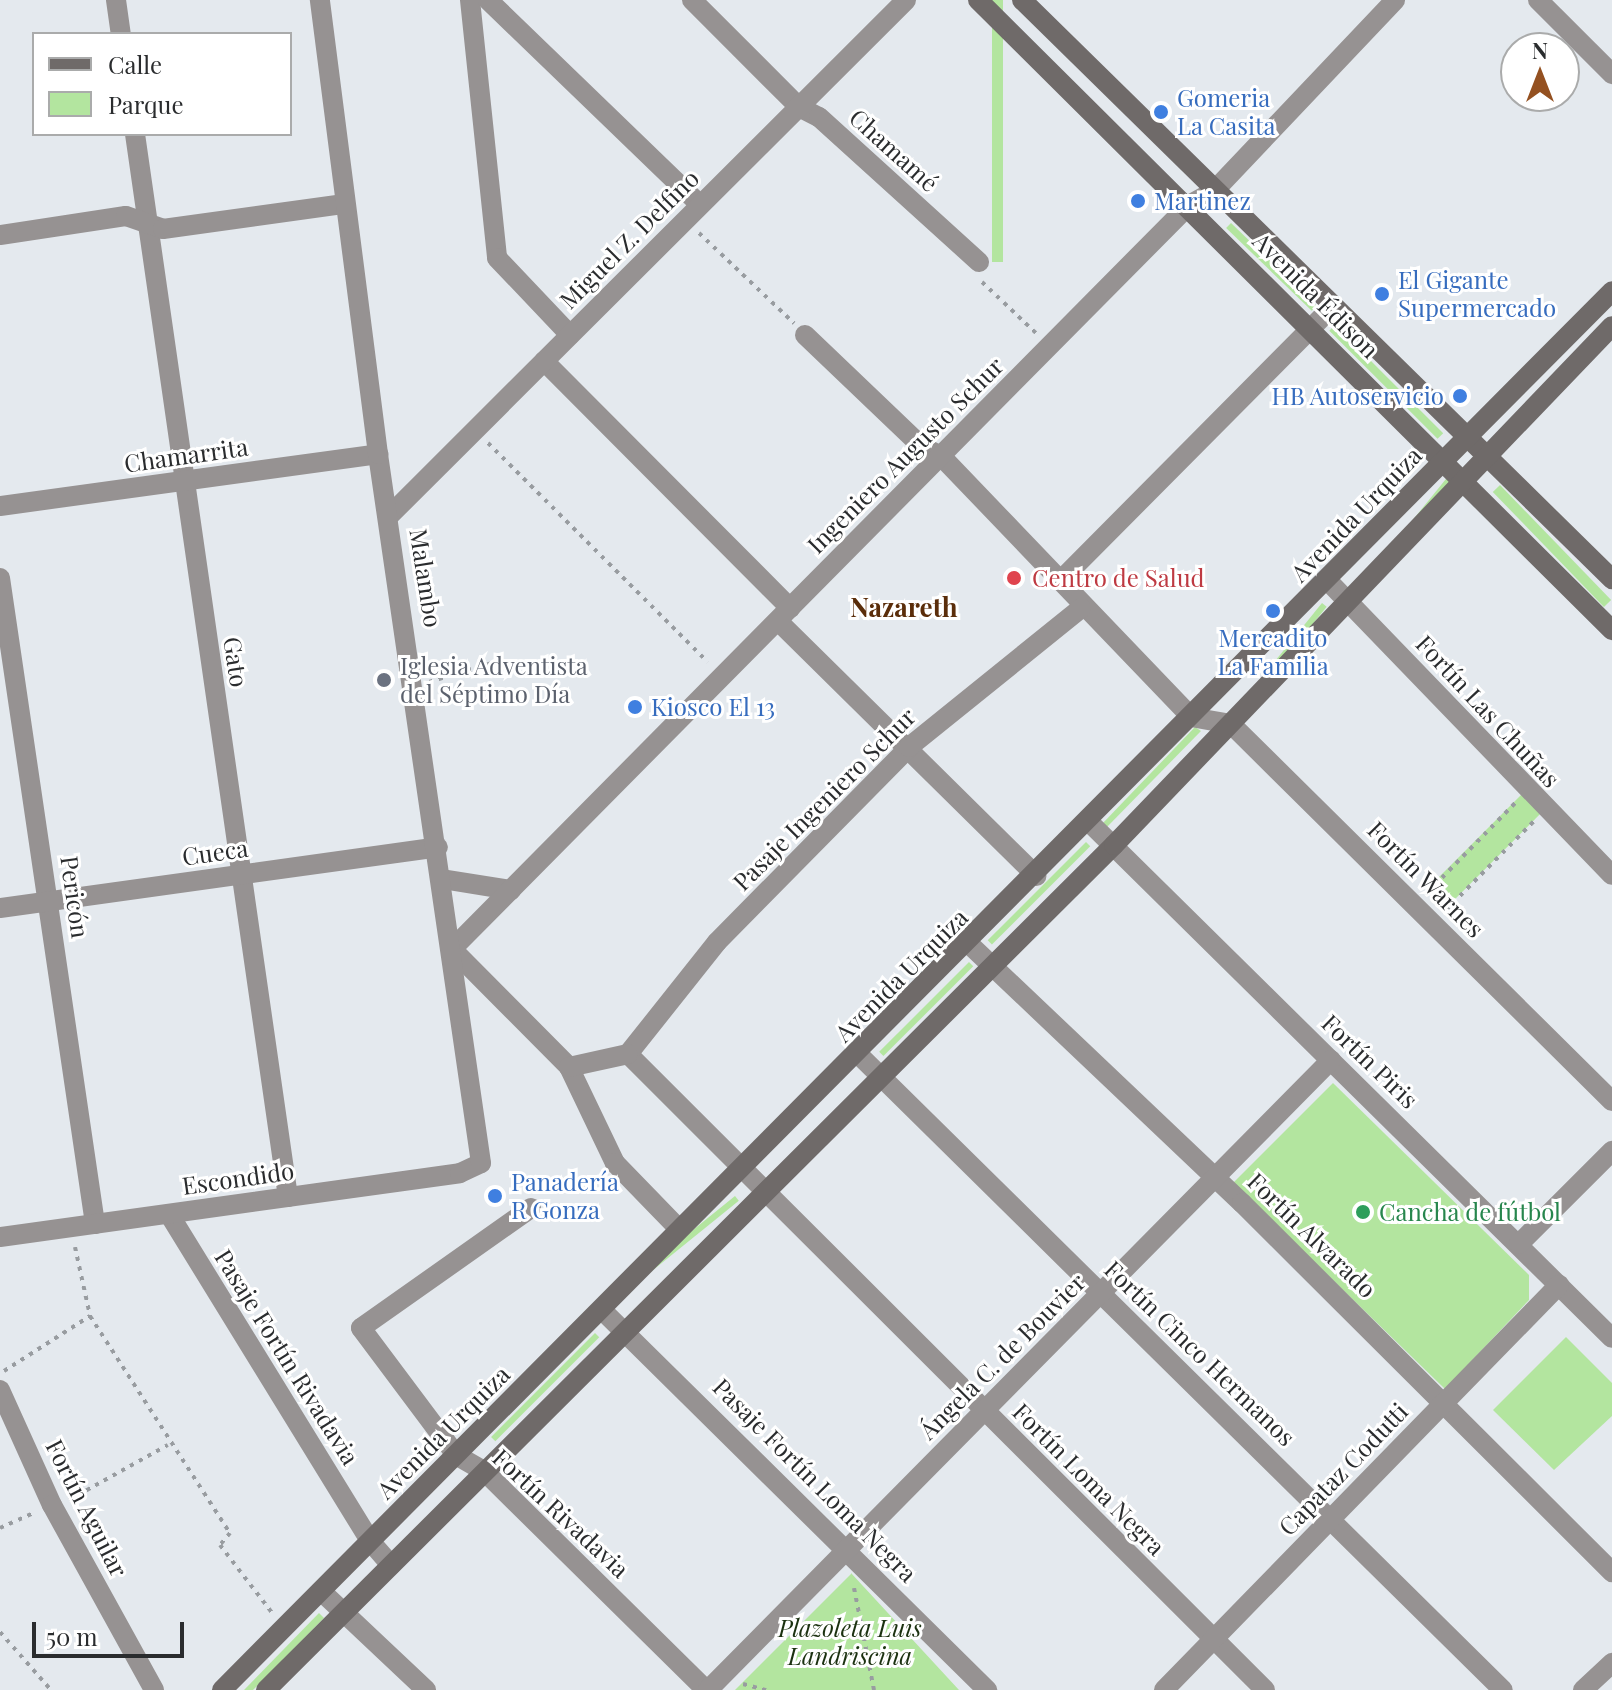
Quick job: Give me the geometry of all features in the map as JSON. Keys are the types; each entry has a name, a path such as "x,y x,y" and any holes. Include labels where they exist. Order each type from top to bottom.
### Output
{"main road":[{"name":"Avenida Édison","path":"978,0 1445,459 1612,630"},
{"name":"Avenida Édison","path":"1022,0 1612,579"},
{"name":"Avenida Urquiza","path":"222,1690 603,1311 679,1229 859,1055 1090,823 1191,717 1329,582 1464,437 1612,291"},
{"path":"266,1690 1114,845 1609,334"}],"street":[{"path":"116,0 121,32"},
{"name":"Malambo","path":"320,0 378,454 415,685 481,1163"},
{"path":"470,0 497,258 570,335"},
{"path":"488,0 700,205"},
{"name":"Chamamé","path":"692,0 799,107 819,117 979,262"},
{"name":"Miguel Z. Delfino","path":"390,515 906,0"},
{"name":"Ingeniero Augusto Schur","path":"452,949 1189,205 1214,191 1395,0"},
{"path":"1538,0 1612,74"},
{"name":"Gato","path":"135,136 182,483 288,1197"},
{"path":"0,235 126,216 163,229 344,204"},
{"path":"1060,581 1332,307"},
{"path":"1586,318 1609,334"},
{"path":"805,335 920,445 941,456 1060,581 1081,608 1191,717 1231,724"},
{"path":"544,361 909,747 1037,876"},
{"name":"Chamarrita","path":"0,506 378,454"},
{"name":"Pericón","path":"0,578 95,1224"},
{"name":"Fortín Las Chuñas","path":"1329,582 1545,810 1612,875"},
{"name":"Pasaje Ingeniero Schur","path":"628,1054 717,942 909,747 1081,608"},
{"name":"Fortín Warnes","path":"1231,724 1612,1101"},
{"name":"Fortín Piris","path":"1090,823 1612,1338"},
{"name":"Cueca","path":"0,908 438,847"},
{"path":"442,879 511,890"},
{"name":"Fortín Alvarado","path":"968,943 990,969 1216,1179 1445,1402 1612,1572"},
{"path":"452,949 569,1067 615,1163 679,1229"},
{"path":"569,1067 628,1054"},
{"name":"Fortín Loma Negra","path":"628,1054 740,1170 768,1189 983,1410 1265,1690"},
{"name":"Fortín Cinco Hermanos","path":"859,1055 1503,1690"},
{"name":"Ángela C. de Bouvier","path":"707,1690 1331,1060"},
{"path":"1519,1244 1612,1151"},
{"name":"Escondido","path":"0,1237 460,1173 481,1163"},
{"name":"Fortín Rivadavia","path":"531,1208 361,1328 456,1455 485,1472 707,1690"},
{"name":"Pasaje Fortín Rivadavia","path":"169,1214 370,1541 391,1565"},
{"name":"Capataz Codutti","path":"1164,1690 1559,1285"},
{"name":"Pasaje Fortín Loma Negra","path":"603,1311 847,1547 987,1690"},
{"name":"Fortín Aguilar","path":"0,1390 52,1505 154,1690"},
{"path":"322,1592 426,1690"},
{"path":"1583,1690 1612,1663"}],"path":[{"path":"685,220 805,335"},
{"path":"979,262 983,286 1050,346"},
{"path":"475,430 722,676"},
{"path":"415,685 505,659"},
{"path":"1416,904 1527,791"},
{"path":"1434,922 1545,810"},
{"path":"71,1227 90,1316 168,1445 230,1533 220,1545 284,1629"},
{"path":"0,1373 90,1316"},
{"path":"0,1528 52,1505 168,1445"},
{"path":"851,1573 874,1690"},
{"path":"0,1632 51,1690"},
{"path":"747,1690 740,1684 766,1690"}],"green space":[{"path":"992,0 1003,0 1003,262 992,262"},
{"path":"1231,223 1317,306 1312,311 1226,228"},
{"path":"1335,325 1443,433 1438,439 1329,331"},
{"path":"1450,474 1455,478 1358,597 1354,593"},
{"path":"1500,485 1611,600 1604,607 1493,492"},
{"path":"1322,603 1327,607 1240,713 1236,709"},
{"path":"1195,727 1201,731 1107,827 1103,823"},
{"path":"1523,793 1542,812 1447,907 1428,888"},
{"path":"1086,842 1090,846 992,945 988,940"},
{"path":"969,962 973,966 883,1056 879,1052"},
{"path":"1333,1083 1529,1275 1529,1300 1445,1389 1233,1183"},
{"path":"735,1196 739,1201 620,1297 616,1292"},
{"path":"595,1333 599,1337 495,1441 491,1437"},
{"path":"1566,1337 1612,1383 1612,1416 1554,1470 1493,1410"},
{"name":"Plazoleta Luis Landriscina","path":"851,1574 959,1690 735,1690"},
{"path":"319,1613 324,1618 253,1690 244,1690"}],"place":[{"name":"Gomeria La Casita","path":"1161,112"},
{"name":"Martinez","path":"1138,201"},
{"name":"El Gigante Supermercado","path":"1382,294"},
{"name":"HB Autoservicio","path":"1460,396"},
{"name":"Centro de Salud","path":"1014,578"},
{"name":"Mercadito La Familia","path":"1273,611"},
{"name":"Iglesia Adventista del Séptimo Día","path":"384,680"},
{"name":"Kiosco El 13","path":"635,707"},
{"name":"Panadería R Gonza","path":"495,1196"},
{"name":"Cancha de fútbol","path":"1363,1212"}],"district":[{"name":"Nazareth","path":"904,607"}]}
